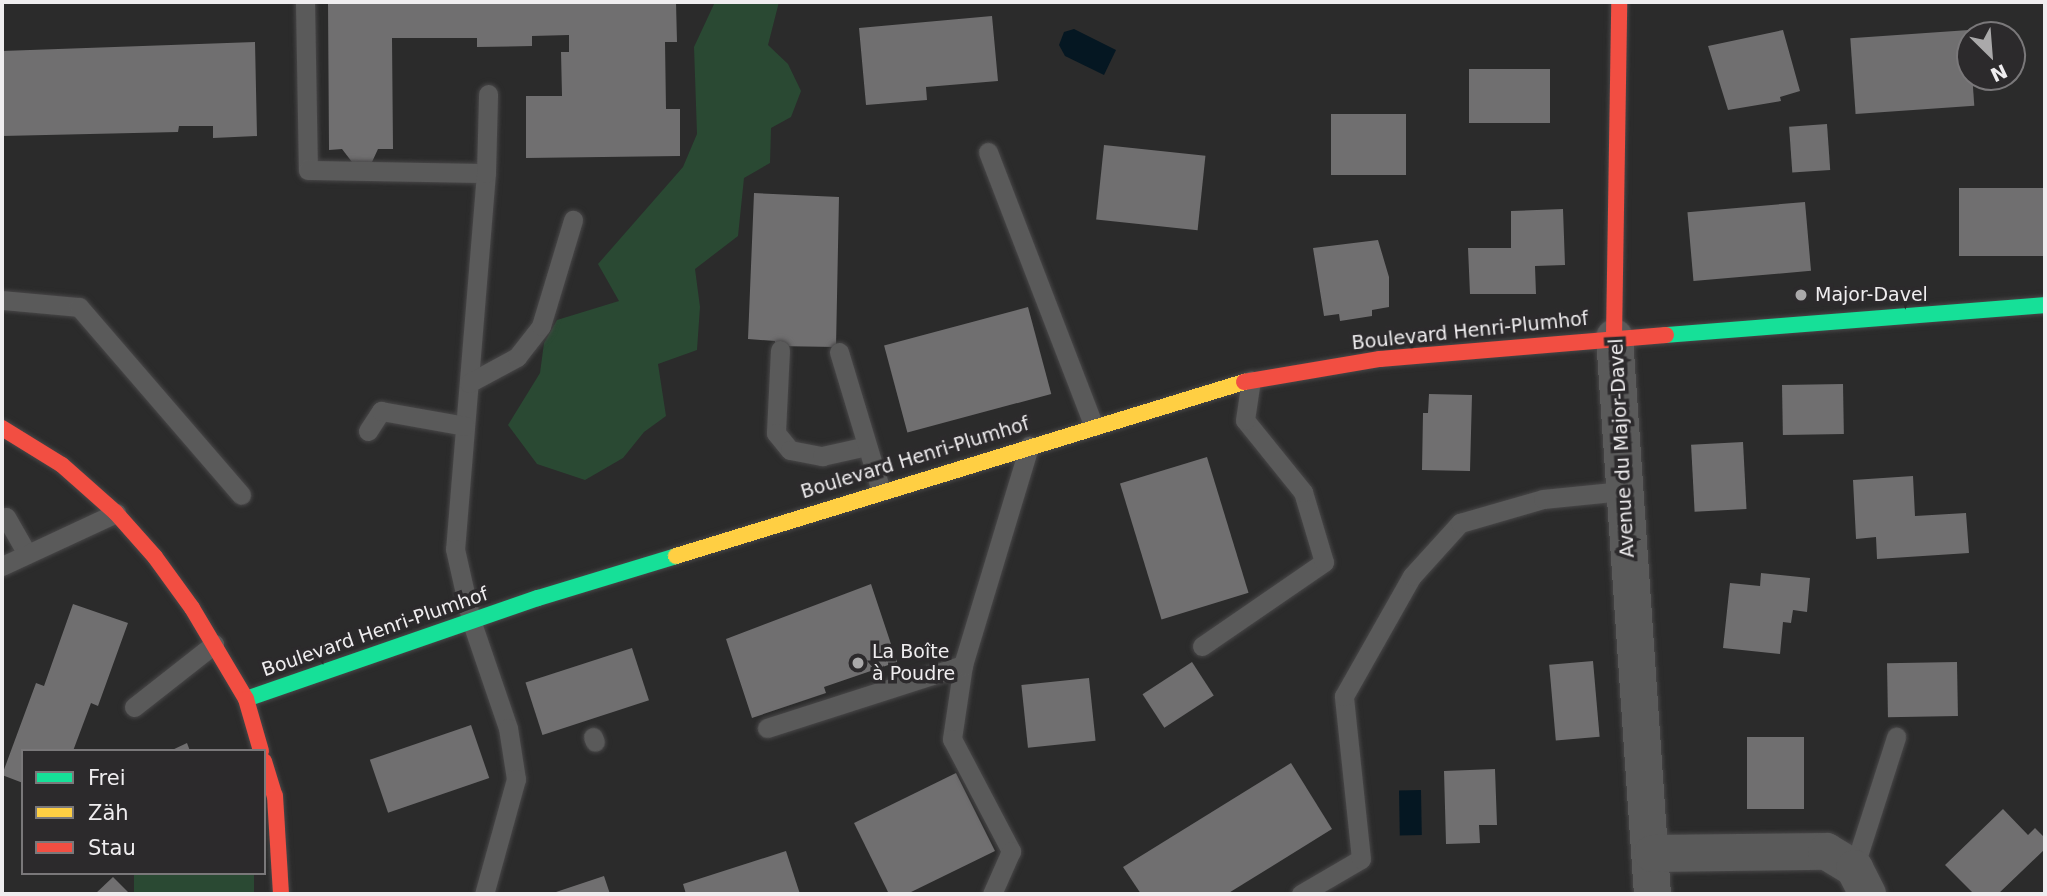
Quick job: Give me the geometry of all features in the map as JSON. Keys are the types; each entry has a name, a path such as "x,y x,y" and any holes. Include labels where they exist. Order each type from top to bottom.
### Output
{"street":[{"name":"Avenue du Major-Davel","path":"1619,2 1614,337 1652,894"},
{"name":"Boulevard Henri-Plumhof","path":"246,699 471,620 1029,445 1251,380 1380,359 1614,337 2045,305"},
{"path":"2,428 62,465 117,513 155,557 214,644 246,699 260,749"},
{"path":"266,767 275,796 281,894"},
{"path":"1651,853 1826,851 1861,881"}],"lane":[{"path":"306,2 308,170 486,173"},
{"path":"484,894 516,779 516,762 471,620 455,549 486,173 488,94"},
{"path":"988,152 1094,426"},
{"path":"469,383 517,358 541,326 573,220"},
{"path":"2,300 79,307 241,495"},
{"path":"780,350 776,433 790,450 822,456 867,446"},
{"path":"839,352 881,491"},
{"path":"1202,646 1324,562 1303,492 1245,420 1251,380"},
{"path":"368,432 381,411 465,426"},
{"path":"992,894 1011,851 952,739 964,665 1029,445"},
{"path":"1301,894 1361,859 1344,696 1412,576 1460,523 1543,499 1623,491"},
{"path":"2,566 26,552 117,513"},
{"path":"6,517 26,552"},
{"path":"134,707 214,644"},
{"path":"766,728 964,665"},
{"path":"1861,881 1896,737"}],"green space":[{"path":"715,2 779,2 768,45 788,64 801,91 791,117 771,128 770,163 744,178 738,236 695,269 700,307 697,350 658,364 666,416 644,432 623,458 585,480 537,464 508,425 540,373 544,343 557,320 619,301 598,264 683,167 697,134 694,47"},
{"path":"134,875 254,875 254,894 134,894"}],"water":[{"path":"1074,29 1116,50 1104,75 1065,56 1059,45 1064,32"},
{"path":"1399,790 1421,790 1422,835 1400,835"}],"building":[{"path":"328,2 676,2 677,42 665,42 666,109 680,109 680,156 526,158 526,96 562,96 561,52 569,52 569,35 532,36 532,46 477,47 477,38 392,38 393,149 378,149 372,162 352,162 342,149 329,150"},
{"path":"992,16 998,81 926,87 927,100 866,105 859,28"},
{"path":"1783,30 1800,91 1780,97 1781,101 1728,110 1708,46"},
{"path":"1956,31 1956,91 1973,91 1974,106 1856,114 1850,38"},
{"path":"255,42 257,136 213,138 213,126 179,126 178,132 2,136 2,51"},
{"path":"1469,69 1550,69 1550,123 1469,123"},
{"path":"1331,114 1406,114 1406,175 1331,175"},
{"path":"1827,124 1830,170 1792,173 1789,127"},
{"path":"1104,145 1205,156 1198,230 1096,220"},
{"path":"1959,188 2045,188 2045,256 1959,256"},
{"path":"754,193 839,197 836,347 775,346 775,341 748,339"},
{"path":"1805,202 1811,271 1693,281 1687,212"},
{"path":"1563,209 1565,265 1535,266 1536,294 1470,294 1468,248 1511,248 1511,211"},
{"path":"1378,240 1389,277 1389,307 1372,310 1372,316 1340,321 1339,314 1324,316 1313,248"},
{"path":"1028,307 1051,394 907,432 884,346"},
{"path":"1843,384 1844,434 1783,435 1782,385"},
{"path":"1429,394 1472,395 1470,471 1422,470 1423,413 1428,413"},
{"path":"1743,442 1747,509 1695,512 1691,445"},
{"path":"1207,457 1249,593 1161,619 1120,484"},
{"path":"1913,476 1915,516 1966,513 1969,553 1877,559 1876,537 1856,539 1853,480"},
{"path":"1761,573 1810,578 1807,612 1793,610 1791,623 1783,622 1780,654 1723,648 1730,583 1760,586"},
{"path":"871,584 897,662 824,687 826,693 752,718 726,639"},
{"path":"73,604 128,623 98,706 91,703 74,749 21,749 21,782 2,775 36,683 44,686"},
{"path":"632,648 649,700 542,735 525,683"},
{"path":"1593,661 1600,737 1556,741 1549,665"},
{"path":"1192,662 1214,696 1164,728 1143,694"},
{"path":"1957,662 1958,716 1888,717 1887,663"},
{"path":"1089,678 1096,741 1028,748 1021,685"},
{"path":"471,725 489,778 388,813 370,760"},
{"path":"1747,737 1804,737 1804,809 1747,809"},
{"path":"187,743 189,749 174,749"},
{"path":"1291,763 1332,829 1227,894 1141,894 1123,867"},
{"path":"1495,769 1497,825 1479,825 1480,843 1446,844 1444,771"},
{"path":"956,773 995,851 907,894 889,894 854,823"},
{"path":"2003,809 2028,835 2035,828 2045,838 2045,849 1998,894 1974,894 1945,865"},
{"path":"786,851 800,894 686,894 683,884"},
{"path":"604,876 610,894 550,894"},
{"path":"113,877 130,894 95,894"}],"traffic: fast":[{"path":"1666,335 2045,305"},
{"path":"246,699 538,598 676,556"}],"traffic: slow":[{"path":"676,556 1244,382"}],"traffic: jam":[{"path":"1614,337 1619,2"},
{"path":"1244,382 1380,359 1666,335"},
{"path":"2,428 62,465 116,513 155,557 192,608 246,699 260,749"},
{"path":"266,767 275,796 281,894"}],"place":[{"name":"Major-Davel","path":"1801,295"},
{"name":"La Boîte à Poudre","path":"858,663"}]}
